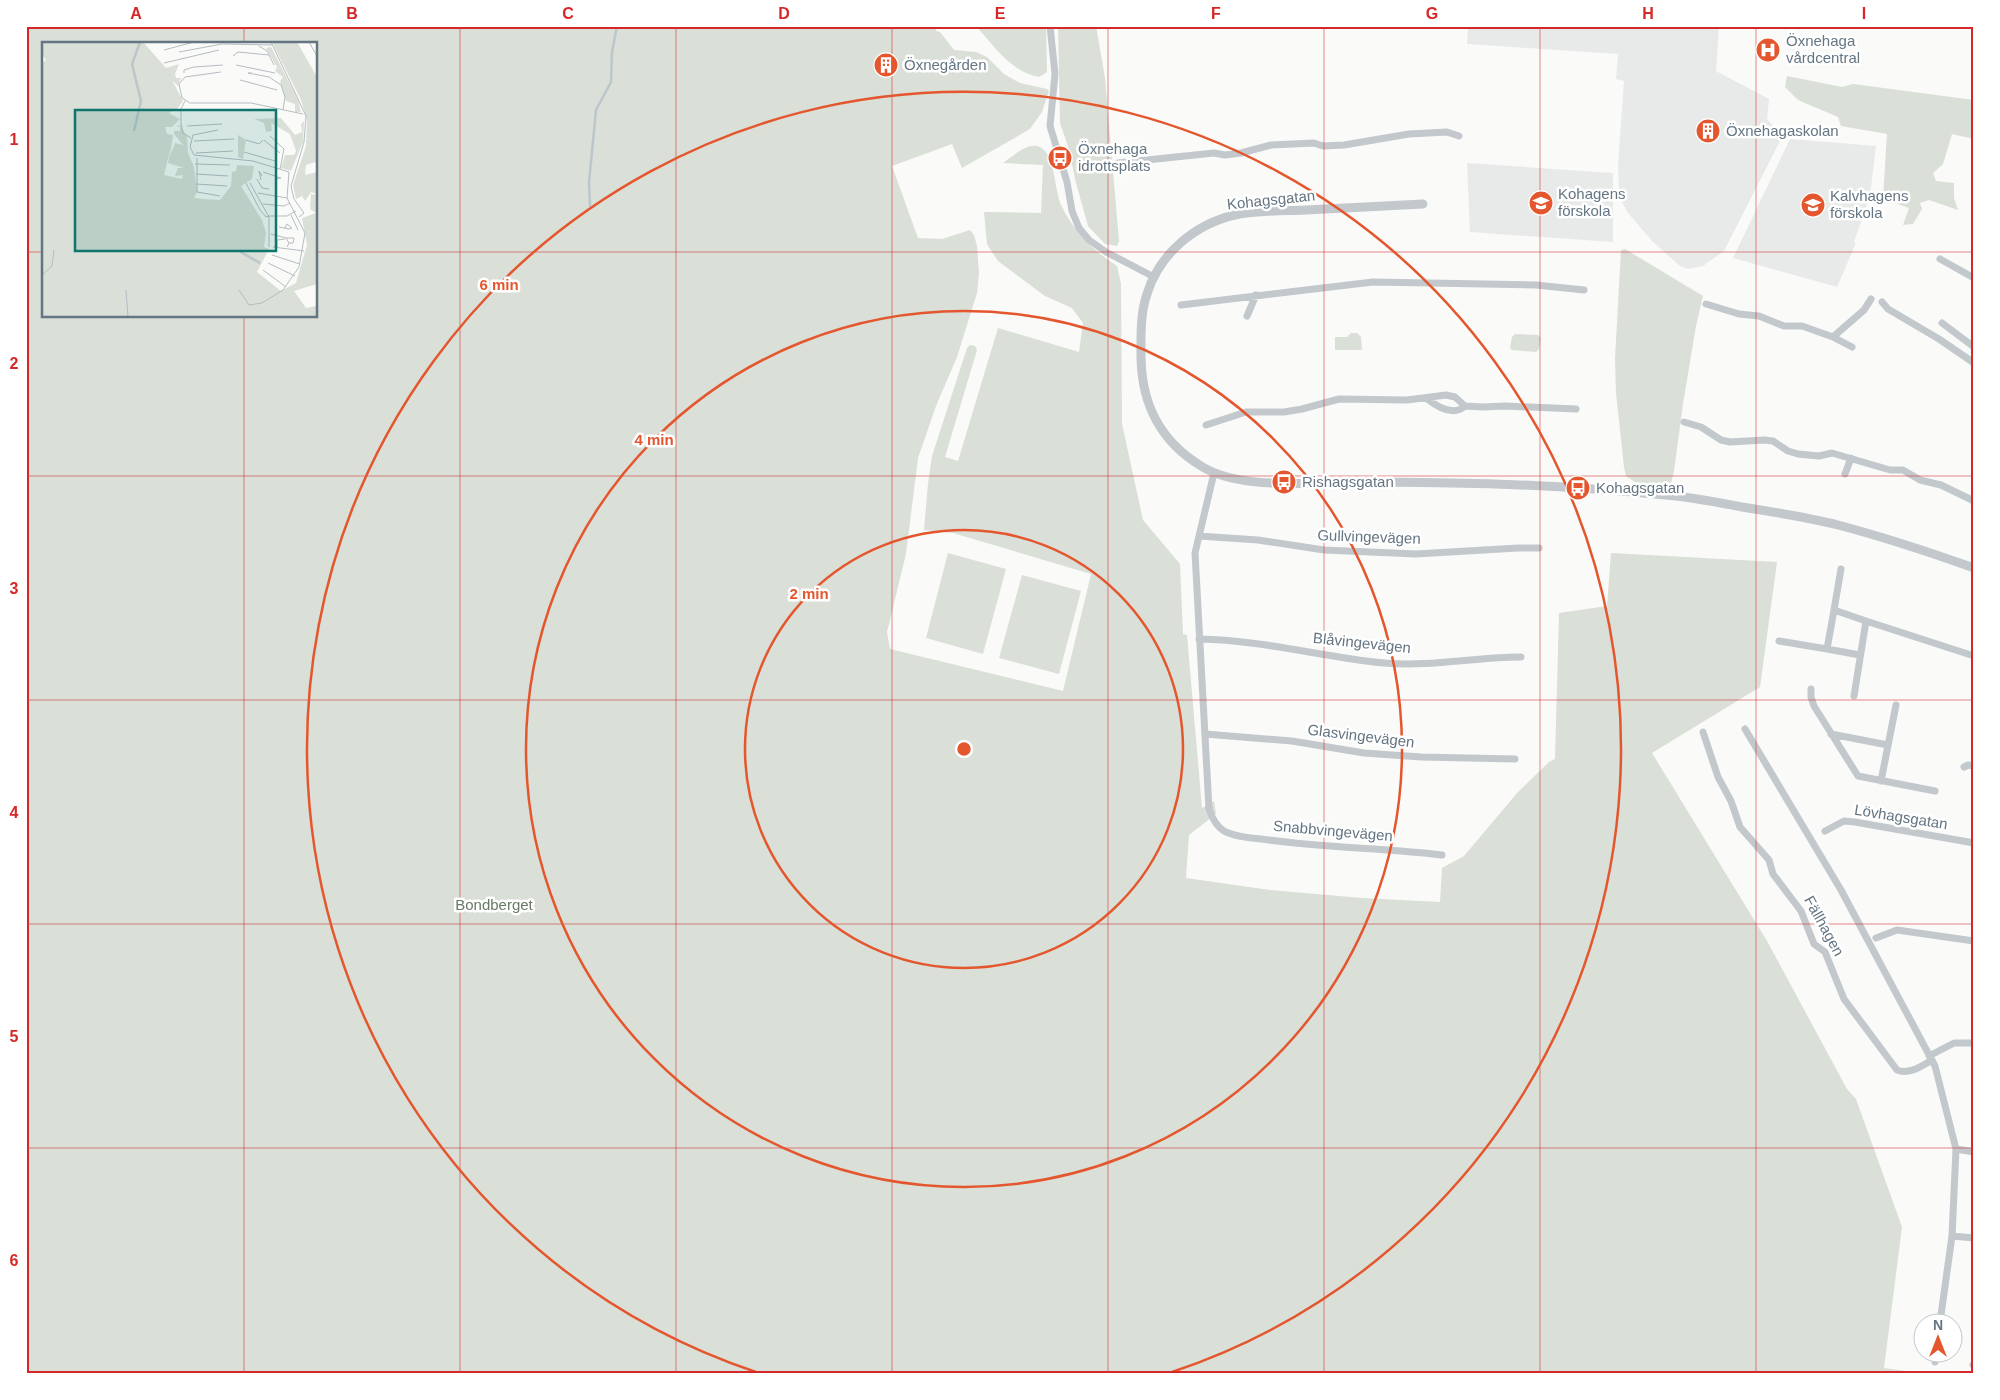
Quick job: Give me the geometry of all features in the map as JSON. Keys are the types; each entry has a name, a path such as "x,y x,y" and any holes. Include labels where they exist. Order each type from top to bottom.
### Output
{"street":[{"path":"1050,26 1055,74 1050,126 1067,182 1072,211 1079,228 1089,240 1106,252 1154,277"},
{"path":"1118,163 1214,153 1225,155 1271,145 1314,143 1323,146 1344,145 1409,134 1447,132 1459,136"},
{"name":"Kohagsgatan","path":"1423,204 1237,215 1212,222 1194,232 1177,246 1154,277 1147,294 1143,314 1142,366 1145,394 1151,412 1163,432 1182,453 1214,473 1242,480 1510,484 1674,496 1776,512 1835,524 1906,544 1974,568"},
{"path":"1940,259 1974,278"},
{"path":"1181,305 1373,282 1536,284 1584,290"},
{"path":"1247,316 1256,296"},
{"path":"1833,337 1864,310 1871,299"},
{"path":"1882,302 1888,309 1974,363"},
{"path":"1706,304 1739,314 1759,316 1784,326 1802,326 1833,337 1852,347"},
{"path":"1942,323 1974,347"},
{"path":"1206,424 1246,412 1302,410 1339,399 1426,398 1446,395 1455,397 1465,406 1483,408 1505,406 1576,409"},
{"path":"1426,398 1442,409 1462,409 1465,406"},
{"path":"1684,422 1701,427 1721,440 1730,442 1764,440 1773,442 1788,451 1798,454 1819,456 1832,453 1890,470 1903,470 1920,480 1942,485 1974,501"},
{"path":"1845,474 1851,458"},
{"path":"1205,734 1195,553 1214,473"},
{"name":"Gullvingevägen","path":"1199,536 1258,540 1324,550 1416,554 1539,548"},
{"path":"1827,649 1841,569"},
{"path":"1834,610 1974,656"},
{"path":"1854,696 1866,621"},
{"name":"Blåvingevägen","path":"1199,639 1261,644 1385,663 1431,663 1497,657 1521,657"},
{"path":"1779,640 1860,654"},
{"path":"1811,689 1812,703 1856,774 1861,778 1935,791"},
{"path":"1881,782 1896,704"},
{"path":"1745,729 1842,890 1931,1058 1956,1149 1952,1236 1941,1312"},
{"name":"Fällhagen","path":"1703,732 1718,777 1731,801 1740,827 1769,860 1773,874 1798,906 1814,944 1825,952 1844,999 1897,1070 1912,1071 1954,1043 1974,1043"},
{"name":"Glasvingevägen","path":"1205,734 1292,741 1364,753 1421,757 1515,759"},
{"name":"Snabbvingevägen","path":"1205,734 1209,809 1216,824 1224,831 1234,835 1298,844 1442,855"},
{"path":"1831,734 1888,745"},
{"path":"1964,767 1968,765 1974,766"},
{"name":"Lövhagsgatan","path":"1825,830 1844,821 1974,843"},
{"path":"1876,938 1897,930 1974,941"},
{"path":"1956,1149 1974,1152"},
{"path":"1952,1236 1974,1238"}],"shaded area":[{"path":"1468,26 1719,26 1716,71 1769,99 1767,119 1773,126 1782,130 1783,135 1724,251 1703,266 1688,269 1680,266 1652,241 1628,213 1622,202 1619,193 1618,165 1624,81 1616,79 1618,54 1467,44"},
{"name":"Kalvhagens förskola","path":"1790,139 1876,146 1870,196 1854,242 1856,243 1837,287 1733,258"},
{"name":"Kohagens förskola","path":"1467,163 1613,173 1613,242 1470,232"}],"green space":[{"name":"Bondberget","path":"26,26 936,26 936,31 940,32 954,50 976,52 987,57 1004,74 1020,83 1047,89 1049,91 1042,112 1030,129 962,168 952,144 892,166 918,238 942,239 970,230 974,235 977,246 979,274 977,293 957,357 936,406 918,458 906,554 887,632 890,649 1063,691 1091,574 953,533 924,530 932,456 967,348 970,345 975,346 977,350 945,457 958,461 998,328 1079,352 1083,323 1072,308 1045,296 998,261 987,244 984,212 1041,213 1043,165 1003,163 1025,148 1030,146 1040,147 1049,158 1059,200 1067,216 1086,241 1117,266 1121,284 1122,424 1143,520 1180,564 1183,634 1187,635 1202,808 1214,801 1216,814 1189,835 1186,878 1270,890 1362,898 1440,902 1442,868 1464,856 1518,792 1549,762 1555,759 1559,613 1607,606 1611,553 1777,562 1760,687 1652,753 1767,941 1847,1089 1856,1099 1902,1227 1884,1368 1928,1374 26,1374"},
{"path":"976,26 1046,26 1047,72 1039,77 1020,70 996,50"},
{"path":"1058,26 1096,26 1105,78 1119,241 1117,246 1105,244 1088,226 1076,183 1068,146 1060,123"},
{"path":"1787,76 1842,87 1853,84 1974,100 1974,139 1952,134 1943,164 1933,173 1936,181 1954,183 1954,198 1958,210 1929,200 1920,203 1922,209 1913,224 1903,225 1909,208 1883,199 1887,134 1841,126 1838,117 1798,100 1785,87"},
{"path":"1625,249 1703,296 1696,326 1670,487 1635,482 1626,476 1624,467 1616,393 1615,359 1621,250"},
{"path":"1351,333 1357,333 1361,337 1362,350 1335,350 1335,337 1347,337"},
{"path":"1515,334 1538,335 1541,338 1539,349 1536,352 1512,350 1510,348 1512,337"},
{"path":"948,553 1006,569 983,654 926,638"},
{"path":"1022,575 1081,591 1059,674 999,658"}],"waterway":[{"path":"590,206 589,182 596,110 611,82 612,52 617,26"}],"place":[{"name":"Öxnehaga vårdcentral","path":"1768,50"},
{"name":"Öxnegården","path":"886,65"},
{"name":"Öxnehagaskolan","path":"1708,131"},
{"name":"Öxnehaga idrottsplats","path":"1060,158"},
{"name":"Kohagens förskola","path":"1541,203"},
{"name":"Kalvhagens förskola","path":"1813,205"},
{"name":"Rishagsgatan","path":"1284,482"},
{"name":"Kohagsgatan","path":"1578,488"}]}
